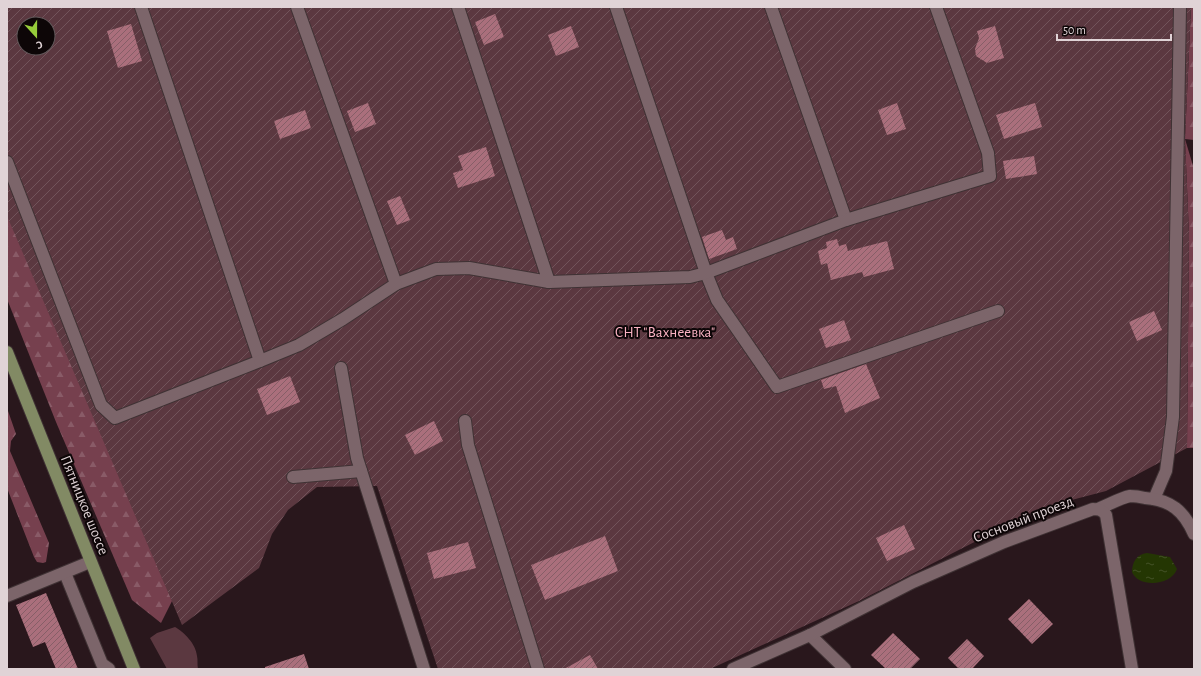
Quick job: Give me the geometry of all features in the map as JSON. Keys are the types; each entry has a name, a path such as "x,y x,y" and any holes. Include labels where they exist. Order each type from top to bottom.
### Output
{"main road":[{"name":"Пятницкое шоссе","path":"7,352 134,669"}],"street":[{"path":"141,7 260,361"},
{"path":"297,7 396,284"},
{"path":"458,7 549,282"},
{"path":"616,7 706,273 717,300 777,387 998,311"},
{"path":"772,7 846,220"},
{"path":"7,162 101,405 115,418 299,345 343,320 396,284 436,269 469,268 549,282 690,277 706,273 846,220 990,176 988,153 936,7"},
{"path":"1154,499 1166,471 1173,417 1180,7"},
{"path":"341,368 357,458 424,669"},
{"path":"465,421 468,445 538,669"},
{"path":"293,477 361,471"},
{"name":"Сосновый проезд","path":"733,669 810,635 913,582 1004,542 1093,509 1098,509 1130,496 1154,499 1170,504 1181,512 1194,534"},
{"path":"1098,509 1103,511 1106,515 1132,669"},
{"path":"7,596 90,562"},
{"path":"65,573 102,664 108,669"},
{"path":"810,635 845,669"}],"green space":[{"name":"СНТ \"Вахнеевка\"","path":"7,7 1191,7 1185,139 1189,235 1187,448 1106,491 1041,508 859,601 710,669 438,669 377,486 317,487 288,510 272,534 259,568 182,625 7,216"},
{"path":"1191,7 1194,7 1194,140 1185,139"},
{"path":"1185,139 1194,169 1194,448 1187,448 1189,235"},
{"path":"7,196 173,599 161,623 132,600 56,422 7,299"},
{"path":"7,408 16,434 11,441 10,451 49,543 46,562 43,563 37,562 34,557 7,488"},
{"path":"175,627 186,635 192,643 196,652 198,669 167,669 150,638 157,633"}],"water":[{"path":"1147,553 1170,557 1177,569 1174,575 1162,582 1154,583 1147,583 1135,577 1132,572 1134,562 1140,555"}],"building":[{"path":"495,14 504,37 484,45 475,22"},
{"path":"131,24 142,61 118,68 107,31"},
{"path":"571,26 579,47 556,56 548,35"},
{"path":"995,26 1004,58 987,63 976,56 975,49 979,38 977,31"},
{"path":"368,103 376,124 355,132 347,111"},
{"path":"897,103 906,129 887,135 878,110"},
{"path":"1035,103 1042,127 1004,139 996,115"},
{"path":"305,110 311,128 280,139 274,121"},
{"path":"486,147 495,176 458,188 453,173 463,170 458,156"},
{"path":"1034,156 1037,174 1006,179 1003,161"},
{"path":"400,196 410,220 397,225 387,201"},
{"path":"722,230 726,240 733,237 737,249 709,259 702,237"},
{"path":"837,239 839,246 846,244 848,251 887,241 894,269 864,277 862,272 831,280 827,263 821,265 818,251 827,248 826,242"},
{"path":"1154,311 1162,330 1137,341 1129,322"},
{"path":"844,320 851,340 826,348 819,329"},
{"path":"866,364 880,398 845,413 836,386 824,389 821,380"},
{"path":"290,376 300,402 267,415 257,389"},
{"path":"434,421 443,441 415,455 405,435"},
{"path":"904,525 915,549 887,561 876,538"},
{"path":"605,536 618,571 545,600 531,565"},
{"path":"468,542 476,568 434,579 427,553"},
{"path":"46,593 78,669 56,669 45,642 33,647 16,605"},
{"path":"1029,599 1053,624 1032,644 1008,619"},
{"path":"893,633 920,659 910,669 886,669 871,655"},
{"path":"967,639 984,656 972,669 959,669 948,658"},
{"path":"304,654 309,669 265,669 265,667"},
{"path":"590,655 598,669 564,669"}]}
